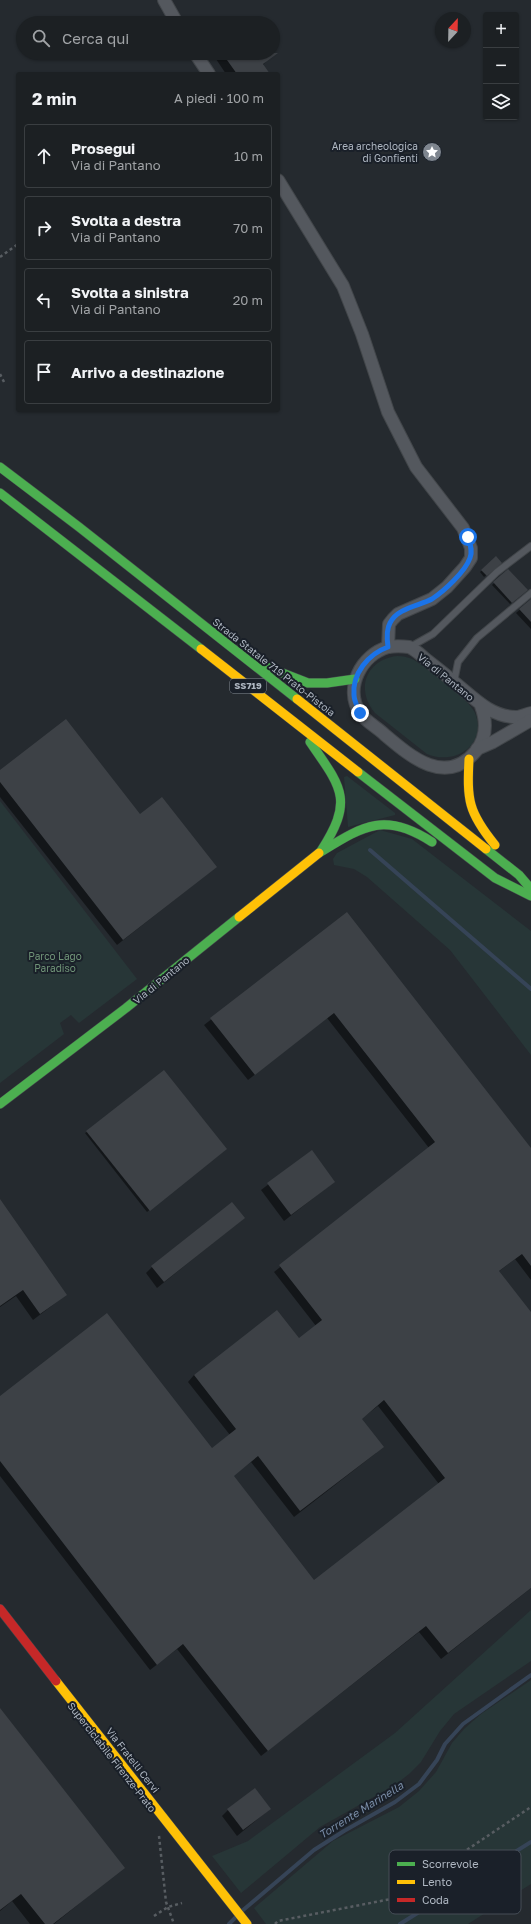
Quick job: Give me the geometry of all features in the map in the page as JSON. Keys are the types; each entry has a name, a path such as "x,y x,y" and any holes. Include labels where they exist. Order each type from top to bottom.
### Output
{"main road":[{"name":"Strada Statale 719 Prato-Pistoia","path":"0,467 519,875 531,889"},
{"name":"SS719","path":"0,493 495,878 531,896"},
{"path":"244,658 308,683 327,683 355,679"},
{"path":"296,724 337,783 342,798 340,815 336,826 319,853"},
{"path":"469,759 467,793 470,810 479,827 519,875"},
{"path":"319,853 363,828 369,826 394,825 407,828 495,878"},
{"name":"Via di Pantano","path":"0,1104 126,1008 319,853"},
{"name":"Via Fratelli Cervi","path":"0,1609 246,1922"}],"street":[{"path":"164,0 173,16"},
{"path":"200,60 209,72"},
{"path":"280,183 343,286 362,334 388,412 416,467 463,528 468,537 471,548 470,558 465,567 447,587 432,599 398,614 392,619 389,624 388,647"},
{"name":"Via di Pantano","path":"481,706 486,717 486,728 477,749 469,759 453,767 428,765 408,755 360,713 354,696 355,679 361,667 379,650 395,646 410,647 454,682 481,706 502,715 517,717 531,713"},
{"name":"Via di Pantano","path":"477,749 493,742 531,720"}],"lane":[{"path":"410,647 433,634 497,572 531,546"},
{"path":"454,682 458,662 477,638 531,593"}],"path":[{"path":"0,257 16,245"},
{"path":"0,374 4,382"},
{"path":"466,1850 531,1807"},
{"path":"158,1830 168,1907 174,1924"},
{"path":"275,1924 278,1921 389,1899"},
{"path":"154,1916 168,1907 182,1903"}],"green space":[{"path":"397,656 412,659 427,669 456,692 471,707 475,713 478,724 477,734 473,743 466,750 448,757 438,757 427,754 375,713 369,704 366,695 365,685 367,677 371,669 378,663"},
{"path":"347,776 395,813 395,815 348,827 344,777"},
{"name":"Parco Lago Paradiso","path":"0,801 137,979 79,1023 71,1015 60,1023 64,1034 0,1083"},
{"path":"380,830 412,839 531,931 531,1055 450,950 367,877 354,869 334,865 333,859 337,853"},
{"path":"531,1610 531,1661 454,1714 440,1731 421,1762 409,1774 395,1785 320,1827 241,1893 212,1856 248,1841 395,1733"},
{"path":"531,1680 531,1884 521,1890 521,1850 389,1850 389,1914 484,1914 468,1924 266,1924 254,1908 333,1841 399,1807 419,1791 436,1772 452,1743 464,1729 481,1714"}],"building":[{"path":"227,60 268,60 263,64 269,72 236,72"},
{"path":"496,556 502,563 487,576 481,570"},
{"path":"508,569 528,590 512,603 493,582"},
{"path":"531,599 531,622 519,609"},
{"path":"66,719 140,814 162,797 217,867 123,940 0,782 0,770"},
{"path":"347,912 531,1148 531,1266 522,1254 499,1271 531,1312 531,1588 448,1653 426,1626 268,1751 183,1644 157,1665 0,1461 0,1396 107,1313 212,1448 236,1429 194,1375 277,1310 299,1338 322,1320 279,1265 435,1142 334,1013 255,1075 210,1018","holes":["384,1400 445,1478 314,1580 234,1476 258,1456 300,1511 384,1447 362,1419"]},
{"path":"164,1070 227,1149 150,1211 86,1131"},
{"path":"312,1150 335,1182 291,1215 267,1183"},
{"path":"0,1199 67,1295 40,1314 23,1290 0,1306"},
{"path":"232,1202 245,1218 164,1282 151,1266"},
{"path":"0,1708 125,1868 53,1924 45,1924 21,1894 0,1910"},
{"path":"255,1788 271,1809 243,1830 227,1809"}],"waterway":[{"path":"370,850 531,989"},
{"name":"Torrente Marinella","path":"242,1911 314,1850 395,1802 419,1784 437,1760 445,1744 463,1724 531,1675"},
{"path":"518,1850 531,1842"},
{"path":"400,1924 416,1914"},
{"name":"Torrente Marinella","path":"229,1924 237,1916"}],"traffic: fast":[{"path":"0,467 79,527 297,699"},
{"path":"0,493 201,649"},
{"path":"267,667 308,683 327,683 355,679"},
{"path":"310,742 330,771 340,795 338,819 321,851"},
{"path":"358,772 495,878 531,896"},
{"path":"319,853 361,829 374,826 387,825 400,827 415,832 432,842"},
{"path":"486,849 519,875 531,889"},
{"path":"0,1104 126,1008 239,917"}],"traffic: slow":[{"path":"201,649 358,772"},
{"path":"297,699 486,849"},
{"path":"469,759 468,785 471,805 479,823 495,845"},
{"path":"239,917 319,853"},
{"path":"56,1681 247,1924"}],"traffic: jam":[{"path":"0,1609 56,1681"}],"place":[{"name":"Area archeologica di Gonfienti","path":"432,152"}],"route":[{"path":"360,713 354,696 355,679 361,667 379,650 388,647 387,635 389,624 392,619 398,614 432,599 447,587 465,567 470,558 471,548 468,537"}]}
